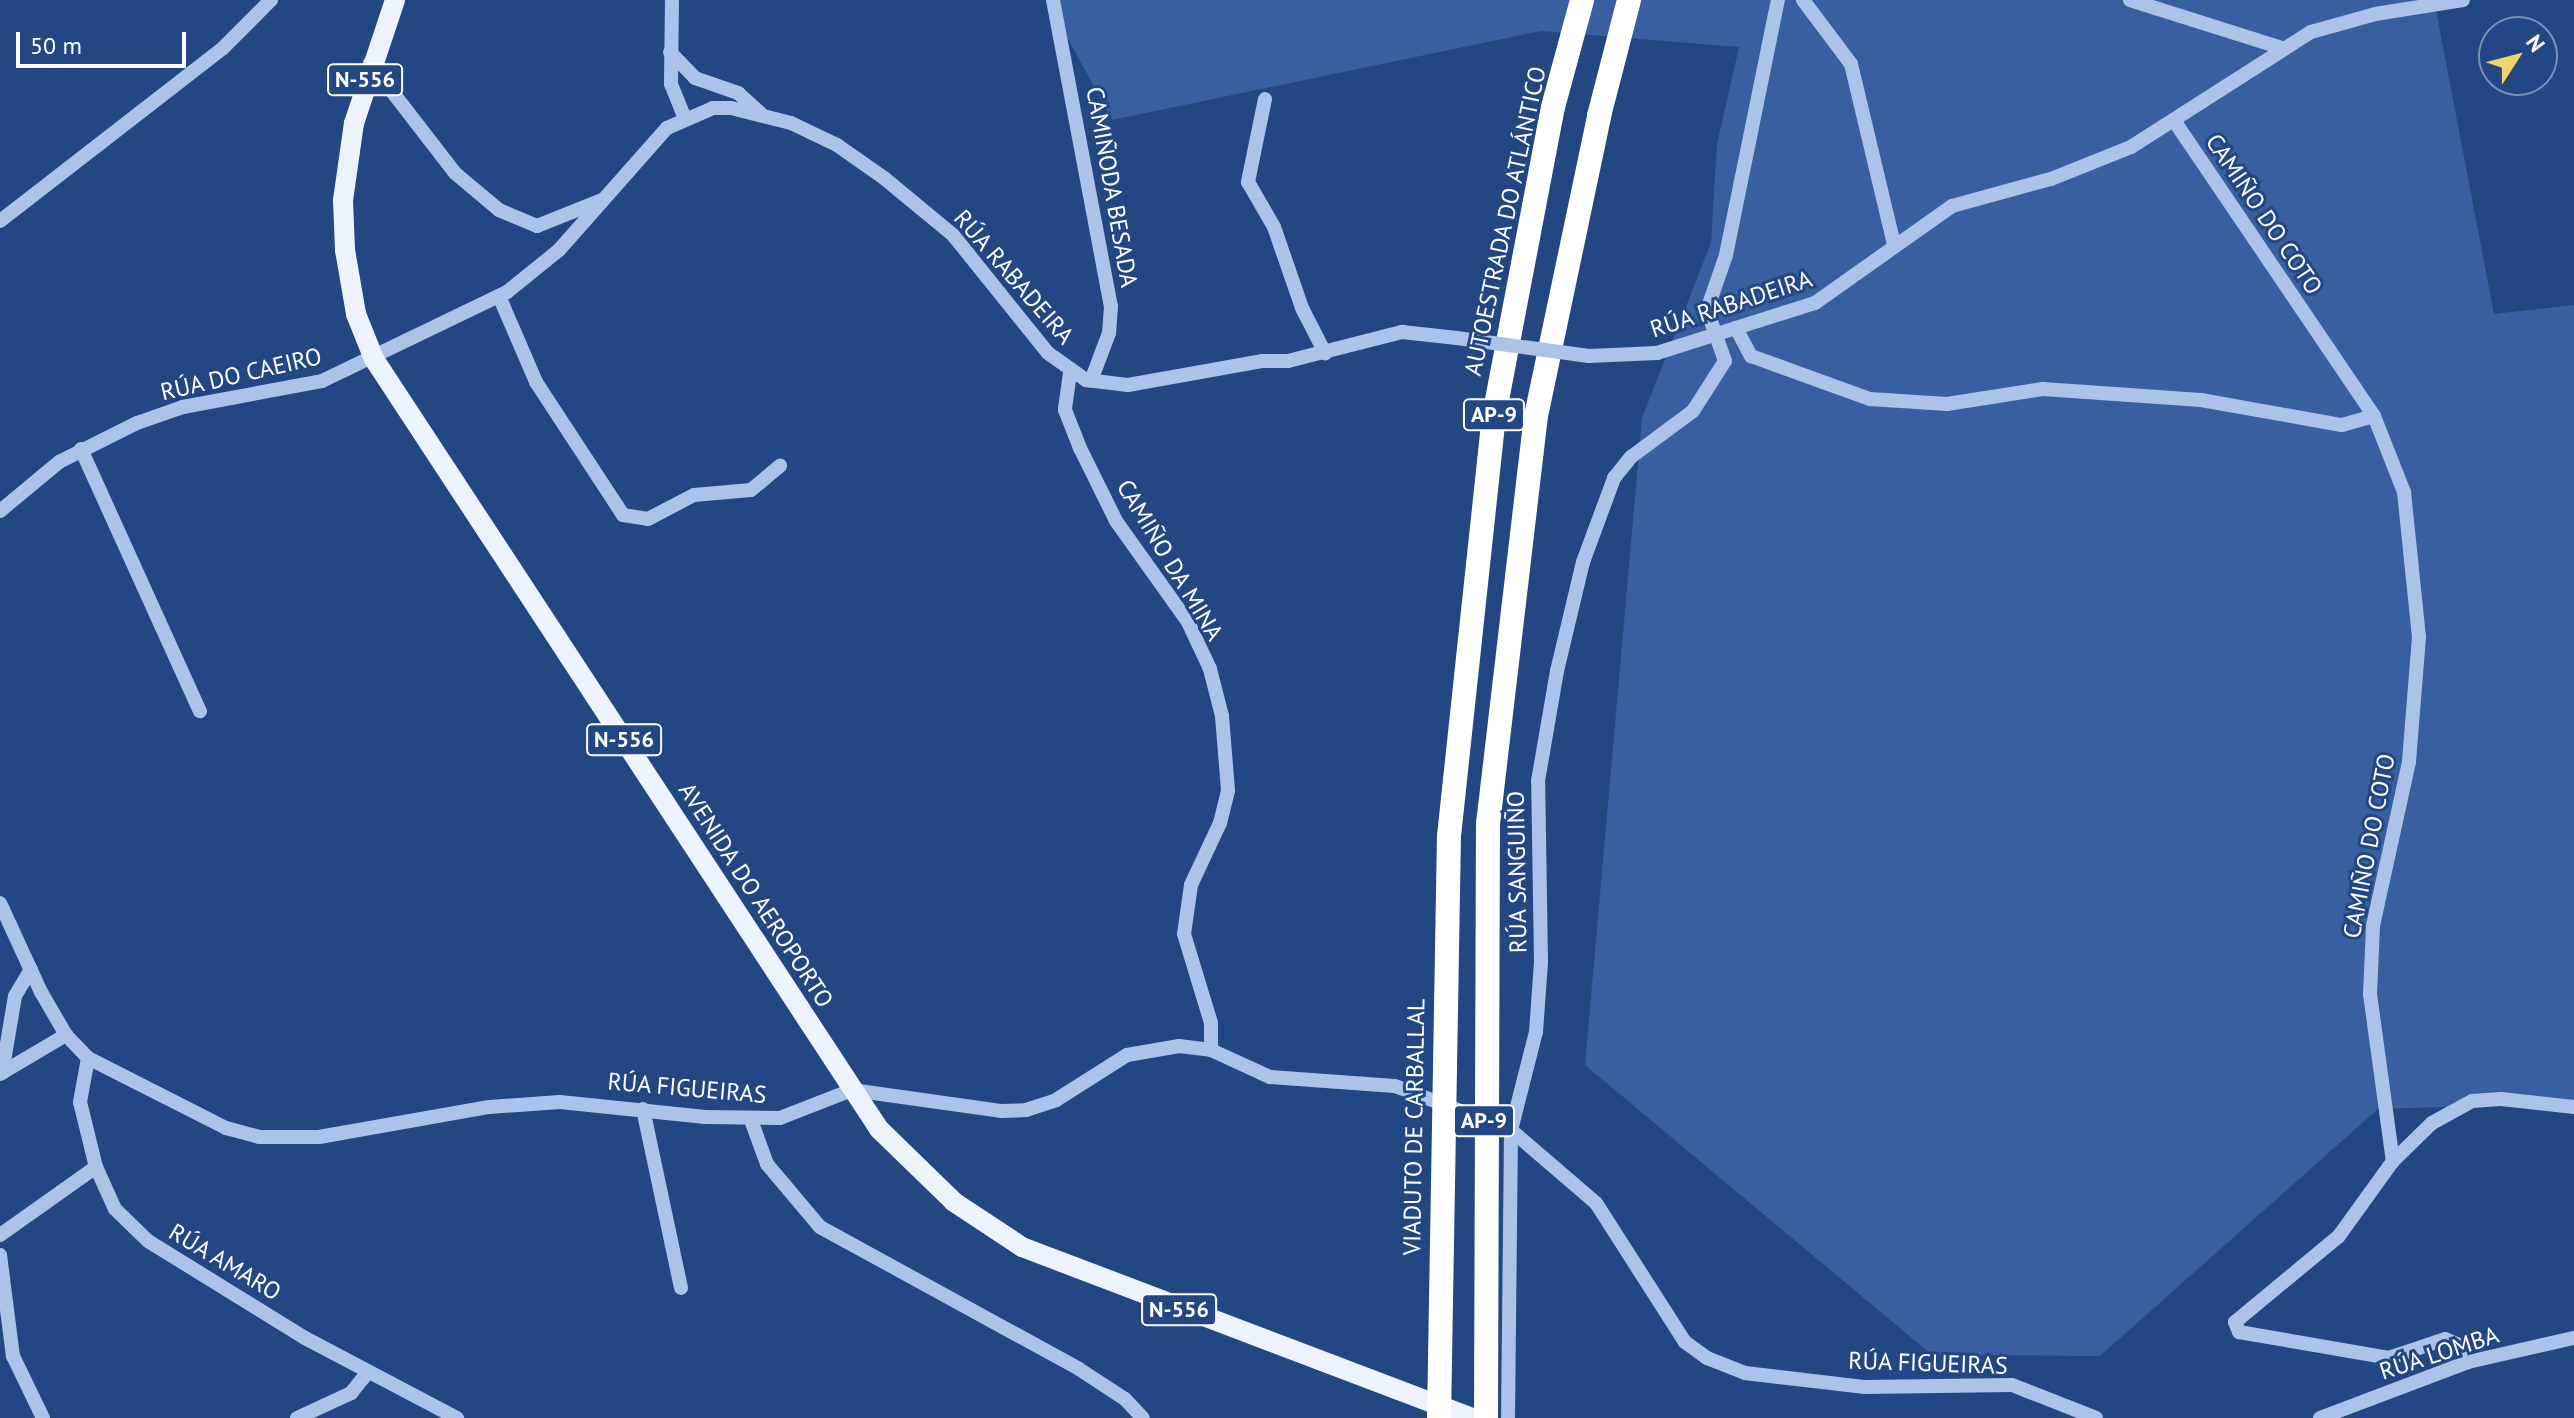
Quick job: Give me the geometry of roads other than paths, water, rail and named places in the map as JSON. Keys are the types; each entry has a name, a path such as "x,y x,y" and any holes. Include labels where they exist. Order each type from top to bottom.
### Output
{"highway":[{"name":"AUTOESTRADA DO ATLÁNTICO","path":"1449,836 1493,421 1553,107 1582,0"},
{"name":"AP-9","path":"1486,1418 1483,944 1488,824 1536,416 1599,116 1629,0"},
{"name":"VIADUTO DE CARBALLAL","path":"1439,1418 1449,836"}],"main road":[{"name":"AVENIDA DO AEROPORTO","path":"395,0 370,63 354,123 343,200 345,250 356,314 374,359 852,1090 915,1169 1022,1247 1473,1418"}],"street":[{"path":"0,221 223,48 271,0"},
{"path":"672,0 671,84 684,117"},
{"name":"CAMIÑODA BESADA","path":"1053,0 1111,306 1109,333 1091,381"},
{"name":"RÚA SANGUIÑO","path":"1508,1418 1511,1130 1536,1032 1541,962 1538,781 1583,562 1614,478 1631,457 1693,411 1712,388 1725,361 1707,310 1726,255 1778,0"},
{"path":"1803,0 1851,64 1894,245"},
{"path":"2130,0 2282,48"},
{"name":"RÚA RABADEIRA","path":"374,359 499,296 537,271 645,150 684,117 713,108 761,114 837,145 928,214 969,254 1024,326 1070,373 1091,381 1128,385 1325,353 1402,332 1589,356 1646,355 1815,303 1894,245 1967,199 2092,164 2175,122 2282,48 2339,23 2463,0"},
{"name":"RÚA RABADEIRA","path":"670,52 695,78 738,93 761,114"},
{"name":"RÚA RABADEIRA","path":"370,63 455,173 499,210 537,226 602,200"},
{"path":"1265,99 1248,182 1274,227 1302,308 1325,353"},
{"name":"CAMIÑO DO COTO","path":"2175,122 2374,416 2404,492 2419,637 2409,762 2373,926 2370,994 2393,1161"},
{"path":"499,296 536,382 623,515 648,519 694,495 751,490 780,466"},
{"path":"1736,328 1751,356 1870,399 1947,404 2043,389 2201,400 2342,425 2374,416"},
{"name":"RÚA DO CAEIRO","path":"0,511 28,484 81,449 183,407 322,381 374,359"},
{"name":"CAMIÑO DA MINA","path":"1070,373 1065,410 1080,448 1116,521 1188,622 1210,669 1222,716 1228,791 1220,823 1191,885 1184,934 1211,1023 1211,1050"},
{"path":"81,449 200,711"},
{"name":"RÚA FIGUEIRAS","path":"0,903 66,1035 88,1058 226,1128 259,1137 319,1137 532,1104 596,1103 751,1120 780,1118 852,1090 1001,1111 1026,1110 1056,1100 1127,1055 1179,1046 1211,1050 1270,1077 1395,1086 1511,1130 1596,1203 1685,1342 1707,1358 1745,1373 1865,1387 2012,1385 2096,1418"},
{"path":"1,1074 11,1011 31,969"},
{"path":"1,1074 66,1035"},
{"name":"RÚA AMARO","path":"88,1058 80,1102 96,1167 115,1209 148,1241 368,1372 457,1418"},
{"path":"2468,1362 2457,1344 2445,1339 2389,1358 2239,1332 2235,1322 2339,1236 2393,1161 2432,1123 2472,1101 2501,1099 2574,1107"},
{"path":"643,1109 681,1288"},
{"path":"751,1120 767,1164 820,1227 1079,1369 1125,1399 1143,1418"},
{"path":"0,1235 96,1167"},
{"path":"0,1255 13,1356 43,1418"},
{"name":"RÚA LOMBA","path":"2320,1418 2468,1362 2574,1338"},
{"path":"297,1418 351,1393 368,1372"}]}
